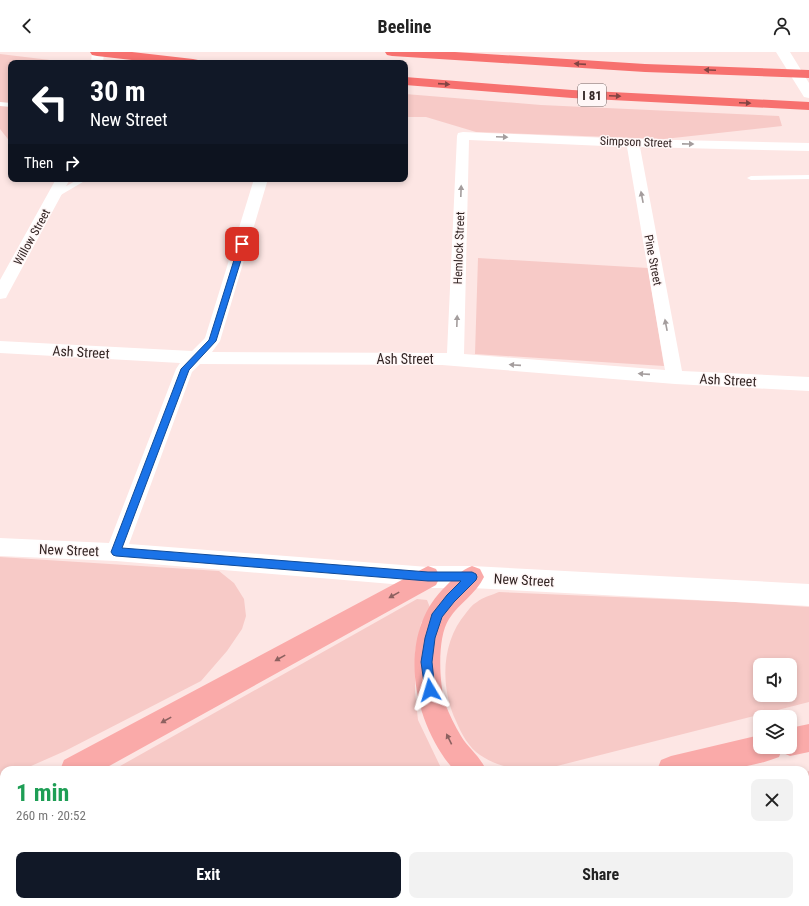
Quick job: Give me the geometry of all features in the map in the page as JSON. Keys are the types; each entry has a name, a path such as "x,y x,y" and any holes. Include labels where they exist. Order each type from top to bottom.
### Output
{"highway":[{"path":"98,52 167,60"},
{"name":"I 81","path":"392,52 637,67 809,74"},
{"name":"I 81","path":"408,82 572,94 809,106"}],"main road":[{"path":"783,52 809,94"},
{"path":"81,766 428,577"},
{"name":"New Street","path":"428,577 472,577 809,595"},
{"path":"469,766 452,747 432,704 426,662 430,638 437,614 450,598 472,577"},
{"path":"797,741 809,738"},
{"path":"688,766 753,751"}],"street":[{"name":"Simpson Street","path":"463,136 633,143 809,147"},
{"name":"Hemlock Street","path":"455,360 463,136"},
{"name":"Pine Street","path":"633,143 675,377"},
{"name":"Willow Street","path":"0,294 62,182"},
{"path":"116,552 185,369 212,341 261,182"},
{"name":"Ash Street","path":"0,347 197,358 455,360 675,377 809,384"},
{"name":"New Street","path":"0,547 116,552 428,577"}],"lane":[{"path":"750,178 809,177"},
{"path":"56,194 78,182"}],"shaded area":[{"path":"0,54 50,60 8,60 8,139 0,129"},
{"path":"408,94 541,105 779,116 782,126 664,139 476,132 426,117 408,117"},
{"path":"478,258 648,268 664,366 475,354"},
{"path":"0,557 219,571 234,583 244,599 246,616 242,629 227,651 201,681 65,751 31,766 0,766"},
{"path":"499,592 735,602 809,607 809,702 777,710 753,710 753,716 557,766 503,766 480,755 472,748 458,726 447,694 446,665 452,637 468,610 474,604"},
{"path":"417,599 427,600 431,610 421,623 415,652 415,692 418,720 440,766 120,766"}],"route":[{"path":"242,244 212,341 185,369 116,552 386,572 428,577 472,577 450,598 437,614 430,638 426,662 430,690"}]}
